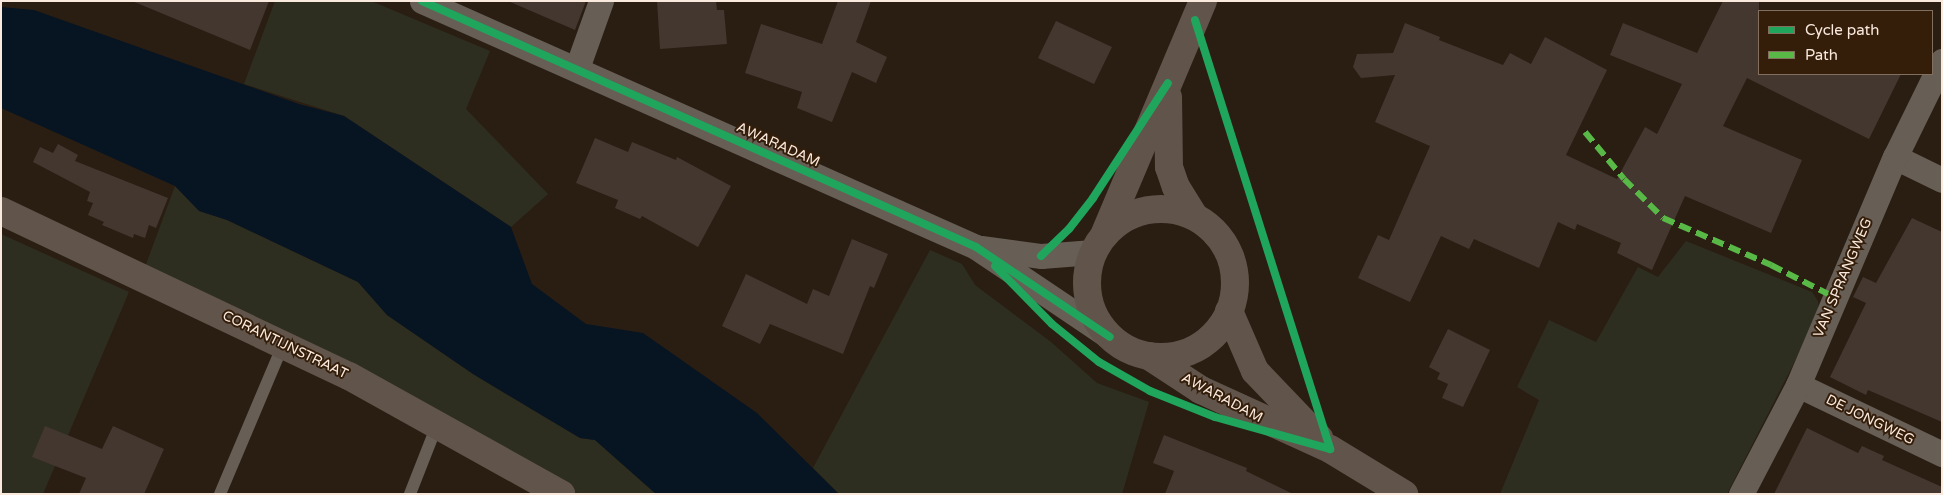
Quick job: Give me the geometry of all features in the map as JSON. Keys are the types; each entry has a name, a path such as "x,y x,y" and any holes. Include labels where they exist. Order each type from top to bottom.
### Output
{"main road":[{"path":"1099,242 1124,218 1147,209 1171,209 1194,216 1212,229 1226,247 1233,267 1234,290 1229,311 1216,332 1197,348 1173,356 1149,356 1128,349 1110,337 1096,318 1088,297 1087,274 1099,242 1203,1"},
{"path":"1168,83 1169,167 1176,187 1194,216"},
{"name":"CORANTIJNSTRAAT","path":"1,211 284,345 437,425 561,494"},
{"name":"AWARADAM","path":"1229,311 1255,371 1330,449"},
{"name":"AWARADAM","path":"1149,356 1201,390 1330,449"},
{"path":"1330,449 1404,494"}],"street":[{"name":"AWARADAM","path":"422,1 577,68 976,247 1110,337"},
{"path":"577,68 601,1"},
{"name":"VAN SPRANGWEG","path":"1741,494 1798,384 1895,157 1942,61"},
{"path":"1895,157 1942,180"},
{"name":"AWARADAM","path":"976,247 1041,256 1099,242"},
{"name":"DE JONGWEG","path":"1798,384 1942,454"}],"lane":[{"path":"220,494 284,345"},
{"path":"410,494 437,425"}],"green space":[{"path":"275,1 371,1 490,51 466,109 548,194 511,227 344,116 244,84"},
{"path":"175,186 200,211 227,220 358,282 387,315 473,374 580,438 595,440 656,494 579,494 427,408 145,267"},
{"path":"1,234 129,292 43,494 1,494"},
{"path":"1686,241 1812,292 1818,301 1819,314 1727,494 1500,494 1539,400 1517,387 1549,320 1596,342 1638,267 1658,277"},
{"path":"930,250 962,264 975,285 1051,342 1097,383 1149,402 1122,494 839,494 813,468"}],"water":[{"path":"1,7 34,10 299,104 344,116 511,227 532,284 586,324 643,333 757,413 839,494 656,494 595,440 580,438 473,374 387,315 358,282 227,220 199,211 175,186 1,108"}],"building":[{"path":"132,1 269,1 250,50"},
{"path":"508,1 586,1 575,30"},
{"path":"657,1 716,1 717,10 724,10 727,44 660,49"},
{"path":"838,1 871,1 856,42 887,57 876,83 852,72 832,122 797,108 802,92 745,73 761,24 822,44"},
{"path":"1723,1 1759,1 1758,75 1901,75 1869,139 1747,78 1723,126 1802,160 1771,233 1685,196 1652,270 1617,253 1621,243 1577,224 1575,230 1558,222 1539,268 1474,239 1469,249 1441,236 1410,302 1358,278 1378,235 1389,240 1430,146 1375,122 1395,75 1361,78 1353,67 1357,54 1393,53 1405,23 1440,37 1439,40 1503,65 1510,53 1531,64 1545,37 1607,70 1566,155 1617,179 1645,127 1657,134 1682,84 1610,55 1623,23 1697,53"},
{"path":"1056,21 1112,47 1094,84 1038,58"},
{"path":"595,138 628,152 632,142 676,160 677,157 731,186 698,247 642,216 640,219 615,208 618,200 576,183"},
{"path":"58,144 78,155 75,161 168,198 156,228 149,225 145,238 134,234 133,238 102,225 104,222 88,215 93,203 87,201 90,192 33,162 40,147 53,153"},
{"path":"1912,218 1942,232 1942,422 1868,390 1866,395 1830,377 1866,303 1853,297 1863,277 1876,283"},
{"path":"852,239 888,254 874,288 870,286 843,354 770,324 760,344 722,326 746,274 807,304 813,289 829,296"},
{"path":"1448,329 1490,350 1463,407 1442,398 1448,384 1437,379 1440,373 1429,367"},
{"path":"45,426 102,449 113,426 164,449 144,494 79,494 86,478 32,457"},
{"path":"1807,428 1858,453 1862,446 1884,456 1882,460 1942,487 1942,494 1774,494"},
{"path":"1164,435 1247,468 1246,471 1293,494 1165,494 1174,471 1153,463"}],"marked path":[{"path":"1585,132 1624,179 1663,218 1771,265 1834,297"}],"cycle path":[{"path":"422,1 976,247 1110,337"},
{"path":"1195,20 1330,449"},
{"path":"1041,256 1069,229 1093,198 1168,83"},
{"path":"995,266 1052,324 1099,362 1150,391 1215,417 1330,449"}]}
